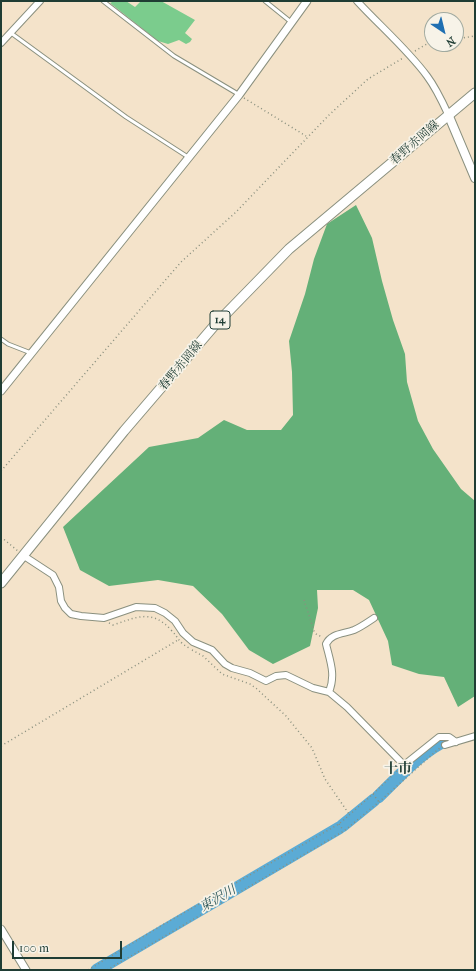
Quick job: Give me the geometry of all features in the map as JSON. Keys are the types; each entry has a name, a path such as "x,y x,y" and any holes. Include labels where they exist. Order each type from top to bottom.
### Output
{"main road":[{"name":"春野赤岡線","path":"1,583 124,432 214,326 289,249 448,114 475,93"},
{"path":"448,114 475,178"}],"street":[{"path":"1,43 40,1"},
{"path":"1,391 239,95 307,1"},
{"path":"357,1 409,54 428,76 440,95 448,114"},
{"path":"24,556 53,575 59,587 61,601 71,614 104,618 136,607 155,608 165,613 175,621 183,633 193,642 212,650 225,664 232,668 250,673 266,681 276,676 286,675 312,688 328,692 347,707 404,765 439,737 449,737 456,742"},
{"path":"328,692 332,684 333,676 326,644 328,640 338,634 354,630 374,618"},
{"path":"446,745 474,739"},
{"path":"1,929 26,970"}],"lane":[{"path":"103,1 174,56 239,95"},
{"path":"264,1 292,22"},
{"path":"10,33 126,117 189,157"},
{"path":"1,339 8,344 31,353"}],"path":[{"path":"464,38 475,36"},
{"path":"1,471 181,262 236,212 306,137 368,79 424,46"},
{"path":"239,95 306,137"},
{"path":"1,537 24,556"},
{"path":"304,600 314,631 317,635 328,640"},
{"path":"104,618 107,622 113,625 142,616 161,620 182,644 203,656 222,674 250,684 258,689 286,716 312,748 325,779 349,814"},
{"path":"1,746 178,640"},
{"path":"107,970 344,831 435,752 446,745"},
{"path":"88,970 159,927 338,824 404,765"},
{"path":"373,794 379,802"},
{"path":"338,824 344,831"}],"green space":[{"path":"114,1 126,1 135,7 141,1 161,1 195,20 185,33 192,39 186,44 179,40 168,44 158,41 110,3"},
{"path":"356,205 372,238 393,320 405,354 407,382 418,421 433,449 461,489 475,501 475,696 458,707 444,677 419,674 392,665 388,641 369,600 353,590 317,590 318,608 310,646 273,664 249,650 222,614 193,586 158,580 109,586 80,570 63,527 149,447 198,438 224,420 247,430 281,430 293,415 292,372 289,341 305,294 314,259 327,224"}],"waterway":[{"name":"東沢川","path":"378,797 427,751 446,740"},
{"name":"東沢川","path":"342,826 374,800"},
{"name":"東沢川","path":"97,970 339,828"}],"district":[{"name":"十市","path":"398,770"}]}
